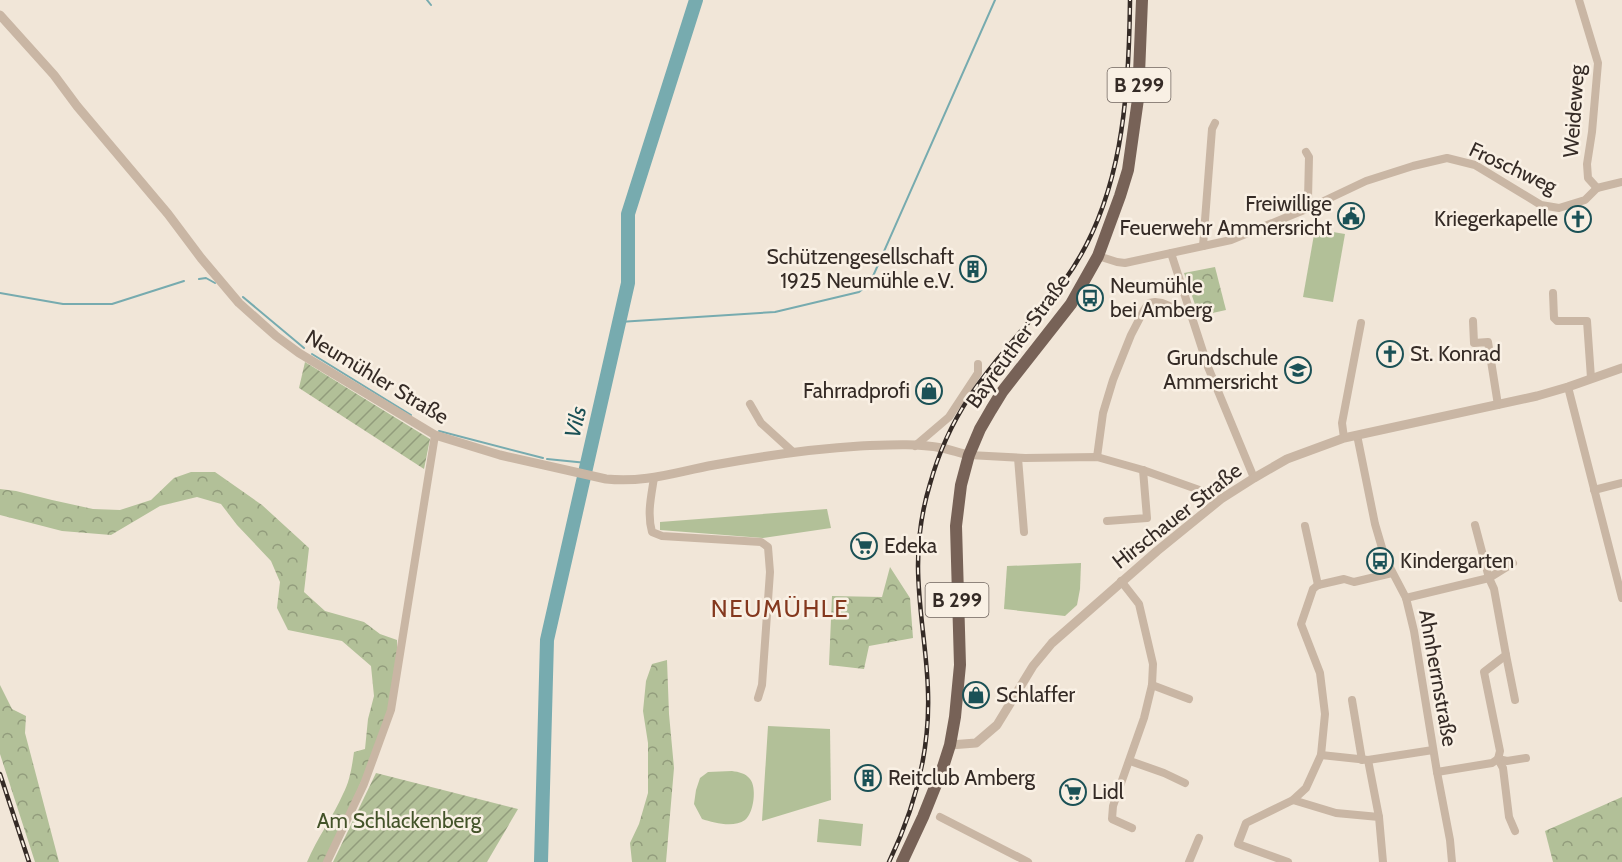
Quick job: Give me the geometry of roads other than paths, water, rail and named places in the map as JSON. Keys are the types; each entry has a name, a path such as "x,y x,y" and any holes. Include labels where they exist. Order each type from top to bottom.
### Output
{"main road":[{"name":"Bayreuther Straße","path":"902,862 923,817 950,745 955,717 960,665 956,526 961,484 969,455 980,429 1002,392 1071,304 1098,256 1128,170 1138,99 1142,0"}],"street":[{"name":"Weideweg","path":"1579,0 1598,63 1587,164 1588,178 1597,188"},
{"name":"Neumühler Straße","path":"0,15 54,75 239,303 298,353 435,435 500,455 606,479 654,478 760,456 821,448 915,446 942,448 969,455"},
{"path":"1203,246 1212,129 1215,123"},
{"path":"1306,152 1309,157 1308,199 1310,207"},
{"name":"Froschweg","path":"1098,256 1125,263 1231,240 1366,181 1447,158 1474,165 1541,205 1559,208 1585,200 1597,188 1622,182"},
{"path":"1171,253 1208,367 1254,478"},
{"path":"1552,292 1554,318 1557,321 1587,321 1591,378"},
{"path":"1097,457 1104,413 1113,380 1144,310 1149,303 1155,302 1179,310 1189,308"},
{"path":"1473,321 1474,343 1488,342 1498,405"},
{"path":"1344,438 1342,423 1360,323"},
{"path":"915,446 949,417 978,373 978,364"},
{"name":"Hirschauer Straße","path":"950,745 976,743 997,725 1033,666 1052,643 1121,581 1217,502 1287,459 1344,438 1498,405 1568,387 1622,368"},
{"path":"1568,387 1620,581 1622,598"},
{"path":"750,404 760,423 793,452"},
{"path":"327,862 364,784 391,710 435,435"},
{"name":"Ahnherrnstraße","path":"1357,435 1375,524 1385,558 1406,598 1414,631 1452,862"},
{"path":"969,455 1018,458 1097,457 1143,470 1205,492 1217,502"},
{"path":"1018,458 1024,532"},
{"path":"1107,521 1147,518 1143,470"},
{"path":"654,478 649,521 652,532 662,536 761,542 768,547 770,572 762,685 758,698"},
{"path":"1594,490 1622,483"},
{"path":"1475,525 1494,589 1515,700"},
{"path":"1305,526 1318,585"},
{"path":"1406,598 1489,578 1513,563"},
{"path":"1288,862 1238,844 1246,823 1293,801 1306,788 1321,754 1325,714 1320,673 1301,624 1313,589 1318,585 1344,579 1354,582 1392,573"},
{"path":"1121,581 1139,604 1153,664 1152,685 1144,718 1113,806 1112,819 1132,828"},
{"path":"1437,772 1492,763 1498,759 1500,752 1484,672 1506,655"},
{"path":"1152,685 1189,699"},
{"path":"1352,700 1379,817 1383,862"},
{"path":"1321,754 1365,760 1433,750"},
{"path":"1498,759 1507,761 1526,758"},
{"path":"1498,759 1503,768 1509,817 1515,831"},
{"path":"1130,761 1185,783"},
{"path":"1293,801 1336,813 1379,817"},
{"path":"940,818 1028,862"},
{"path":"1189,862 1199,838"}],"waterway":[{"path":"427,0 431,5"},
{"name":"Vils","path":"541,862 547,640 628,283 628,214 696,0"},
{"path":"619,322 775,312 859,292 870,283 995,0"},
{"path":"199,279 206,278 215,283"},
{"path":"0,293 63,304 112,304 184,281"},
{"path":"243,297 304,348"},
{"path":"312,354 411,415"},
{"path":"439,431 543,458"},
{"path":"547,459 587,463"}],"railway":[{"path":"889,862 913,800 926,736 927,676 918,566 921,525 927,494 938,459 957,416 996,360 1064,281 1084,250 1099,217 1111,182 1119,146 1128,73 1130,0"},
{"path":"0,774 29,862"}],"place":[{"name":"Freiwillige Feuerwehr Ammersricht","path":"1351,216"},
{"name":"Kriegerkapelle","path":"1578,219"},
{"name":"Schützengesellschaft 1925 Neumühle e.V.","path":"973,269"},
{"name":"Neumühle bei Amberg","path":"1090,298"},
{"name":"St. Konrad","path":"1390,354"},
{"name":"Grundschule Ammersricht","path":"1298,370"},
{"name":"Fahrradprofi","path":"929,391"},
{"name":"Edeka","path":"864,546"},
{"name":"Kindergarten","path":"1380,561"},
{"name":"Schlaffer","path":"976,695"},
{"name":"Reitclub Amberg","path":"868,778"},
{"name":"Lidl","path":"1073,792"}],"district":[{"name":"NEUMÜHLE","path":"780,609"}],"park label":[{"name":"Am Schlackenberg","path":"399,821"}]}
